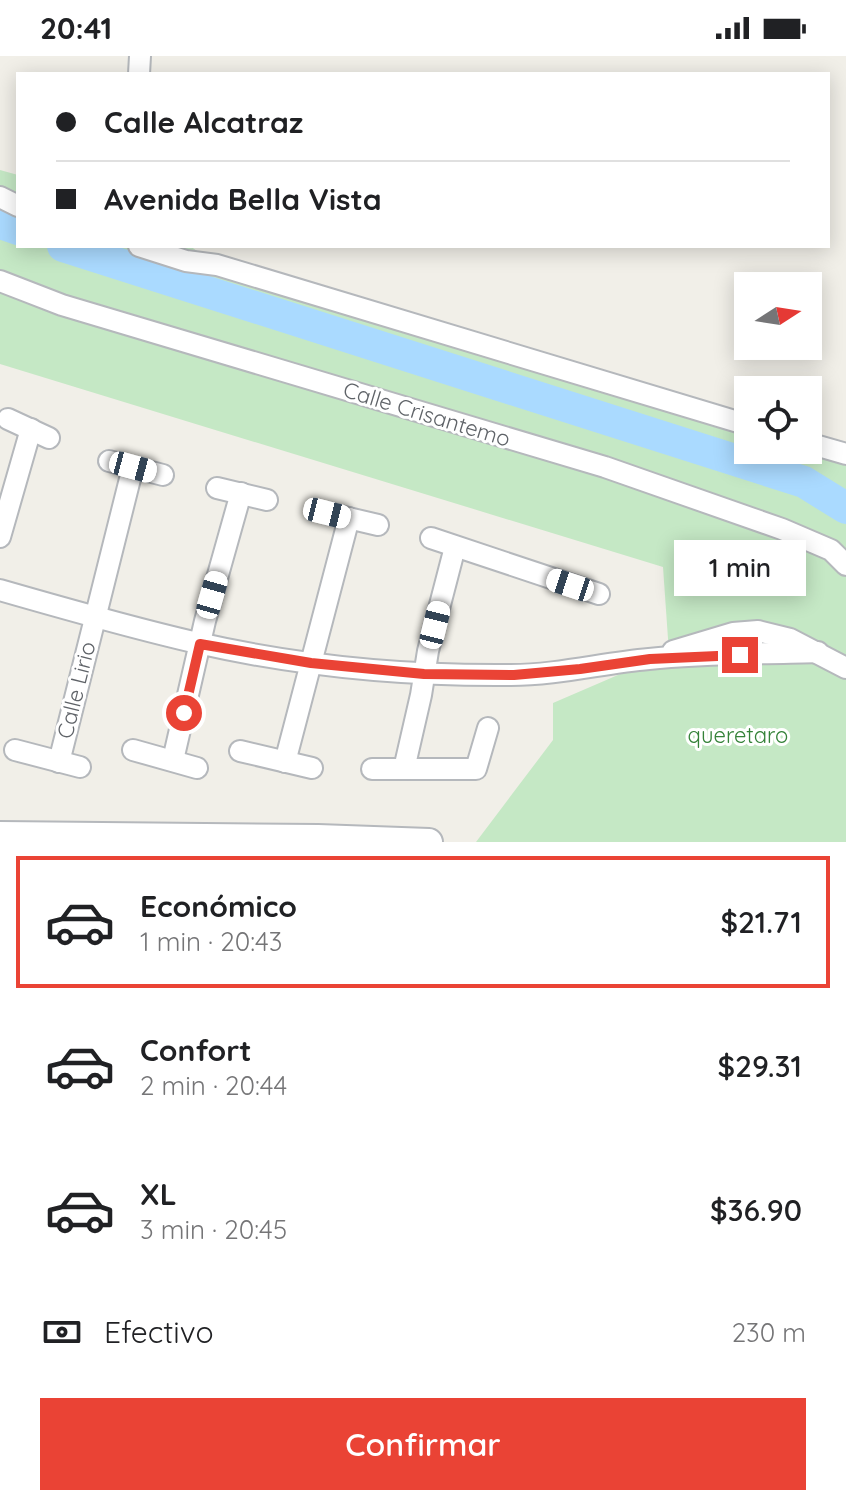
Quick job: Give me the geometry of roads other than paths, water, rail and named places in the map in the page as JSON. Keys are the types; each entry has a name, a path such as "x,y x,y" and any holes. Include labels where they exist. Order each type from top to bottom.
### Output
{"street":[{"path":"145,248 186,261 217,265 734,421"},
{"path":"190,248 217,265"},
{"name":"Calle Crisantemo","path":"0,281 62,305 605,467 782,529 831,550 846,565"},
{"path":"0,537 40,434 8,419"},
{"path":"822,447 846,454"},
{"path":"109,461 163,475"},
{"name":"Calle Lirio","path":"59,762 133,467"},
{"path":"217,488 267,500"},
{"path":"173,760 200,644 241,493"},
{"path":"327,513 378,525"},
{"path":"285,762 349,518"},
{"path":"431,538 599,594"},
{"path":"404,769 428,651 455,547"},
{"path":"0,590 200,644 311,663 424,674 514,675 580,669 650,659 733,633 758,631 790,639 846,668"},
{"path":"372,769 476,769 488,728"},
{"path":"15,750 80,767"},
{"path":"133,750 197,768"},
{"path":"240,751 312,768"},
{"path":"0,835 429,842"}],"waterway":[{"path":"0,223 16,228"},
{"path":"69,248 804,482 846,508"}],"park label":[{"name":"queretaro","path":"738,735"}]}
